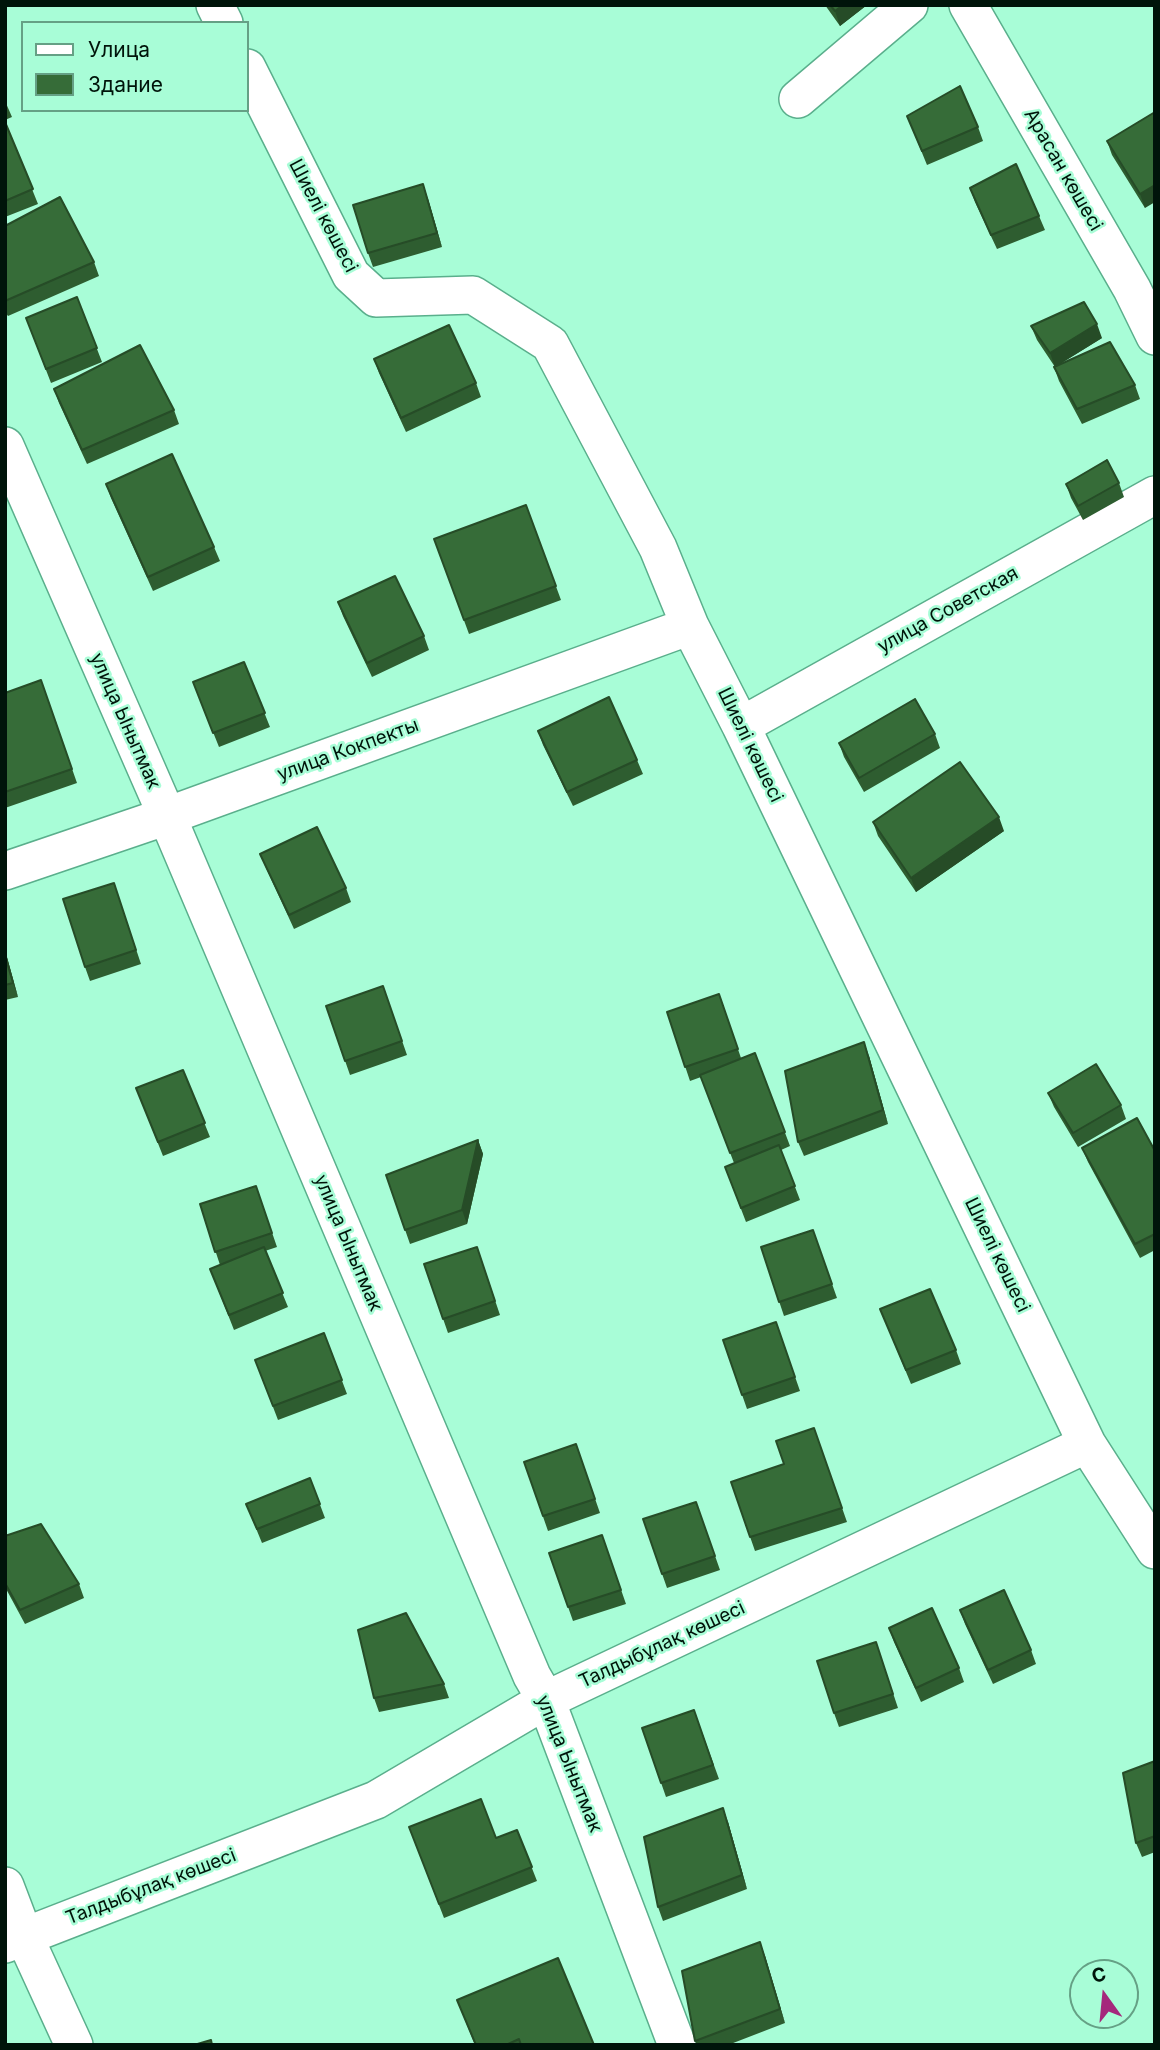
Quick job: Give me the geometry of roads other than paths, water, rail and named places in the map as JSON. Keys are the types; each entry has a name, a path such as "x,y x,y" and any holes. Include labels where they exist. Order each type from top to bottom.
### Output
{"street":[{"path":"215,5 223,21"},
{"path":"798,99 909,5"},
{"name":"Арасан көшесі","path":"968,5 1132,289 1155,336"},
{"name":"Шиелі көшесі","path":"248,70 351,275 376,298 473,295 550,344 658,548 690,626 741,726 1087,1444 1155,1550"},
{"name":"улица Ынытмак","path":"5,446 167,816 532,1676 546,1700 677,2045"},
{"name":"улица Советская","path":"741,726 1155,495"},
{"name":"улица Кокпекты","path":"5,871 167,816 690,626"},
{"name":"Талдыбұлақ көшесі","path":"15,1940 376,1800 546,1700 1087,1444"},
{"path":"5,1886 15,1940 74,2045"}]}
